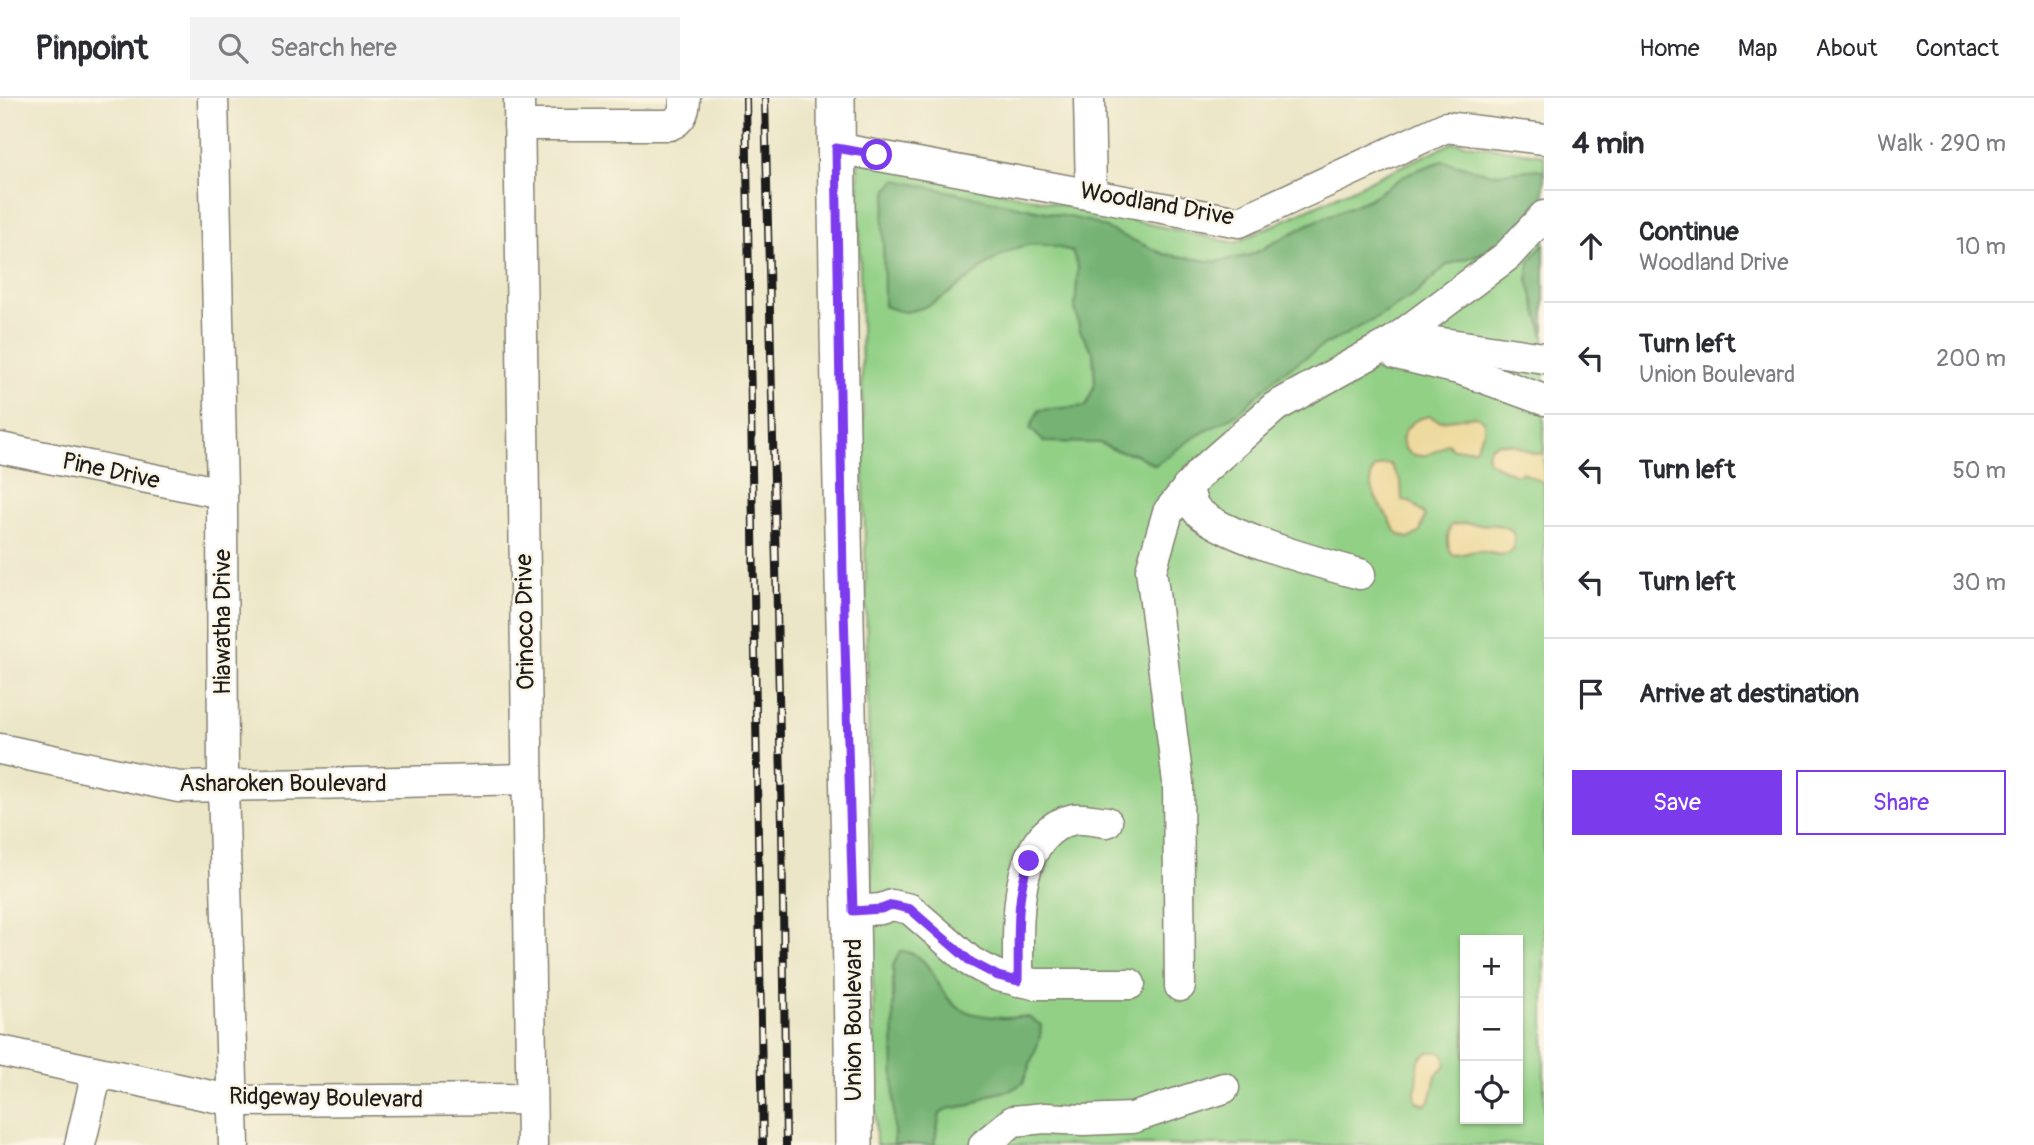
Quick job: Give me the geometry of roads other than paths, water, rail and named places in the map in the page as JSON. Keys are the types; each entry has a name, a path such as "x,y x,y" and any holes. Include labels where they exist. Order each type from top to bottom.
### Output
{"main road":[{"name":"Union Boulevard","path":"836,98 843,576 853,911 854,1145"}],"street":[{"name":"Hiawatha Drive","path":"213,98 222,494 223,787 234,1145"},
{"path":"519,111 670,125 677,122 682,115 685,98"},
{"path":"1089,98 1091,193"},
{"name":"Orinoco Drive","path":"519,111 532,1145"},
{"name":"Woodland Drive","path":"836,148 1239,222 1446,127 1544,139"},
{"path":"1180,986 1178,782 1151,570 1168,512 1200,473 1275,407 1383,347 1507,256 1544,216"},
{"path":"1383,347 1415,339 1544,358"},
{"path":"1383,347 1462,370 1544,400"},
{"name":"Pine Drive","path":"0,448 222,494"},
{"path":"1188,488 1194,508 1207,520 1286,554 1360,574"},
{"name":"Asharoken Boulevard","path":"0,749 179,787 527,779"},
{"path":"1018,981 1023,877 1044,834 1074,819 1107,822"},
{"path":"853,911 881,909 892,905 910,909 971,962 998,976 1034,984 1130,984"},
{"name":"Ridgeway Boulevard","path":"0,1051 234,1101 531,1099"},
{"path":"80,1145 97,1072"},
{"path":"984,1145 1013,1121 1132,1118 1224,1088"}],"railway":[{"path":"746,98 763,1145"},
{"path":"765,98 782,823 786,1145"}]}
